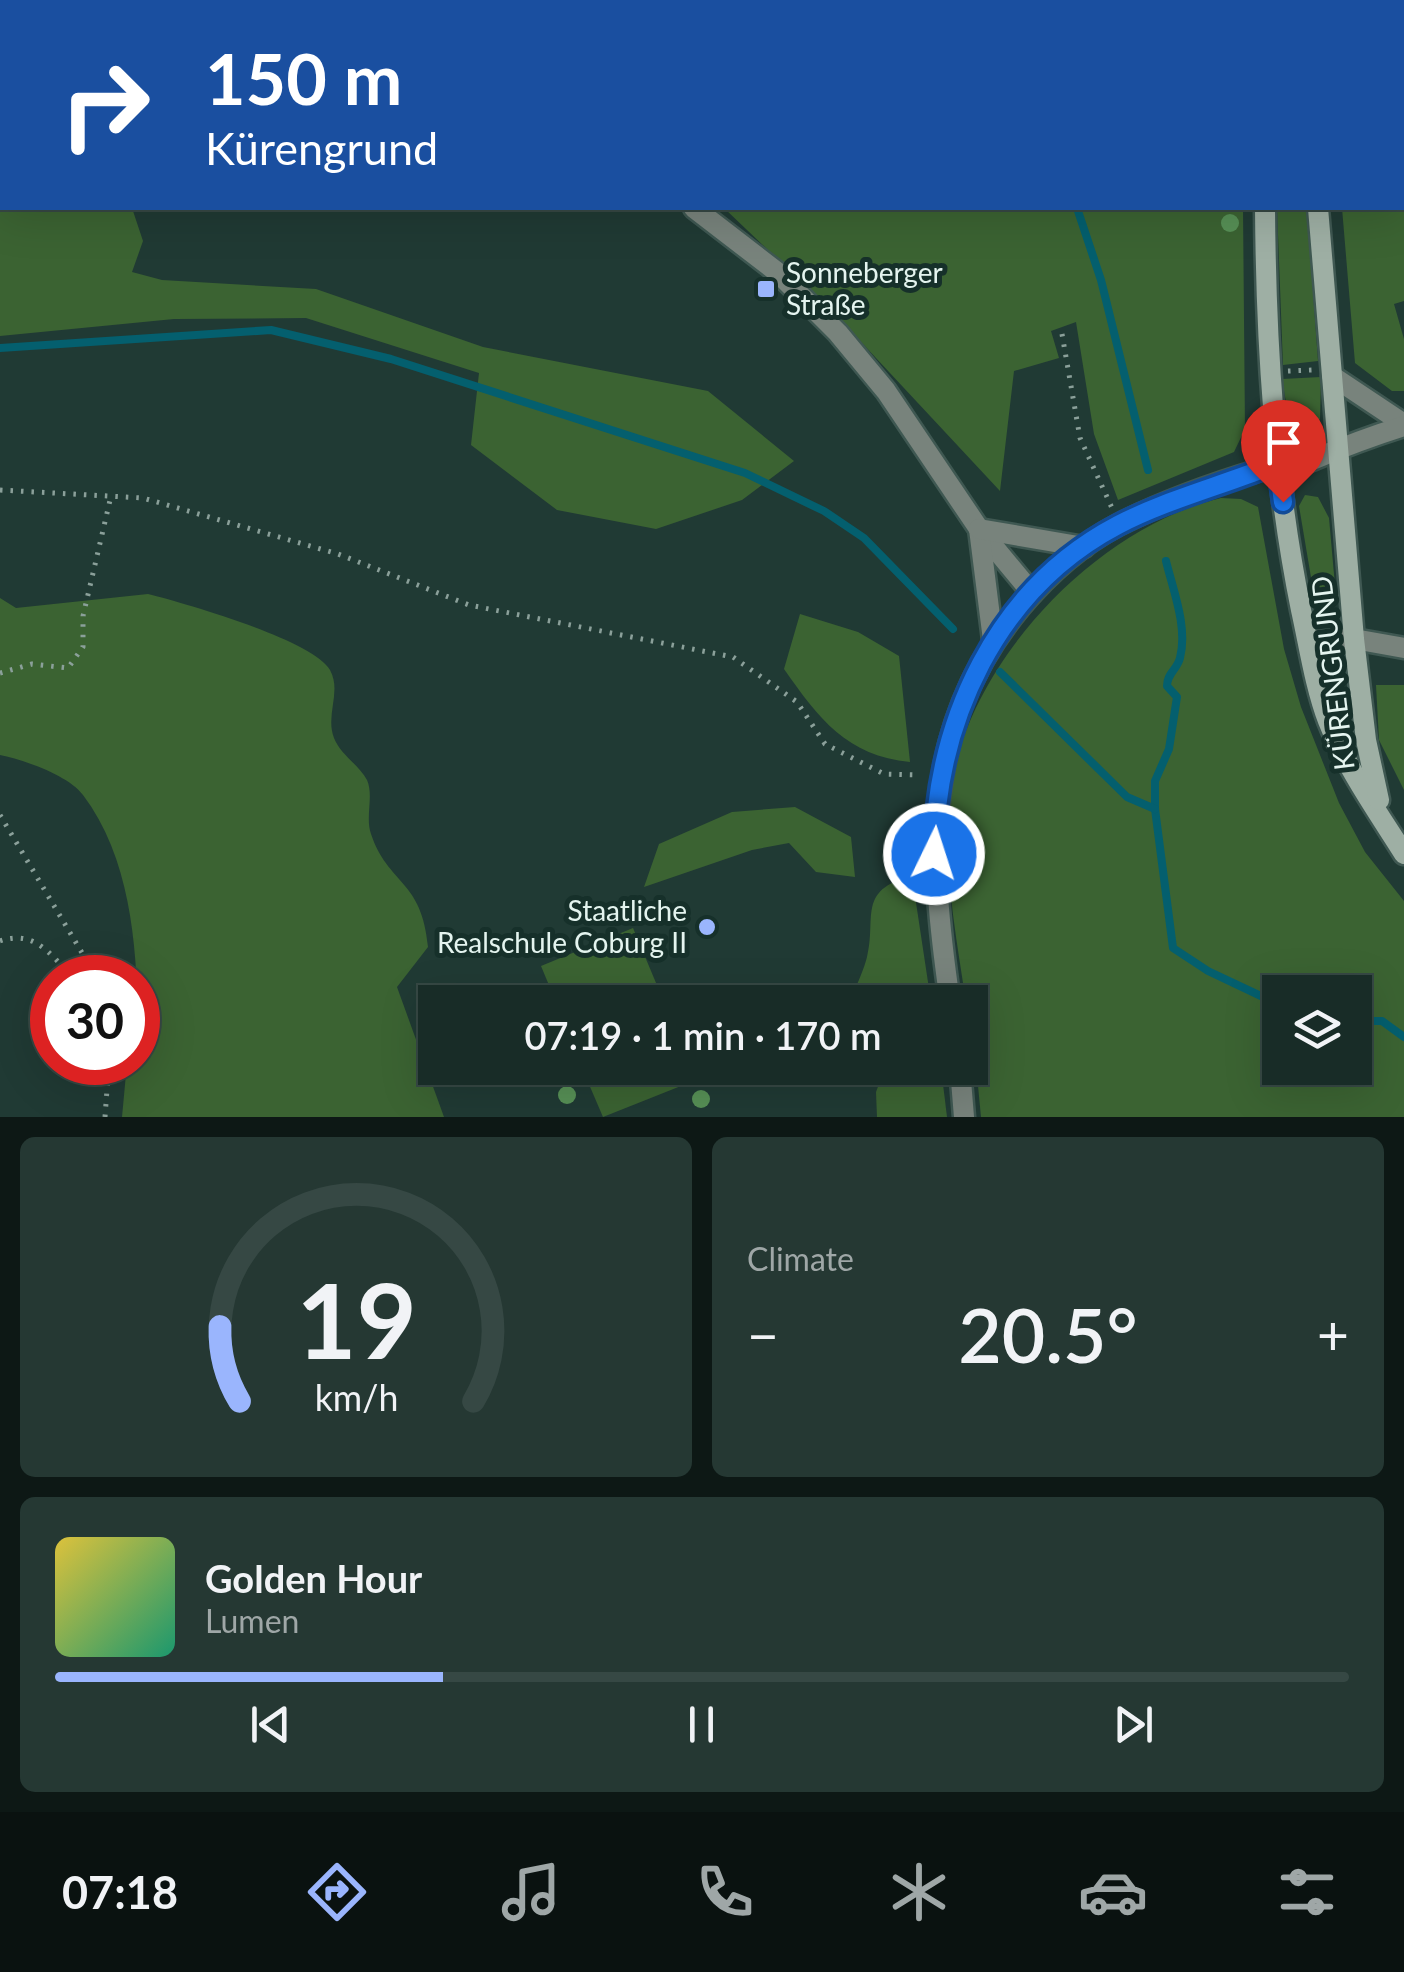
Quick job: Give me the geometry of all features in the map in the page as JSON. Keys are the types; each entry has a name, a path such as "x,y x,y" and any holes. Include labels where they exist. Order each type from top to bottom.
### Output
{"main road":[{"name":"KÜRENGRUND","path":"1265,210 1265,293 1278,466 1308,640 1327,718 1350,768 1404,854"},
{"name":"KÜRENGRUND","path":"1318,210 1354,638 1372,776 1389,830"}],"street":[{"path":"697,210 777,272 838,333 886,391 978,529 1038,586"},
{"path":"1332,376 1404,425"},
{"path":"948,985 934,854 940,776 964,696 993,640 1038,586 1084,546 1119,524 1278,466 1306,449 1337,447 1404,425"},
{"path":"978,529 1084,546"},
{"path":"978,529 993,640"},
{"path":"1308,640 1354,638 1404,648"},
{"path":"961,1085 964,1117"}],"path":[{"path":"1062,334 1080,438 1119,524"},
{"path":"0,490 142,498 338,554 468,604 732,657 797,702 825,744 884,774 940,776"},
{"path":"0,673 32,664 68,668 83,648 84,616 111,496"},
{"path":"0,815 83,955"},
{"path":"0,942 13,937 38,941 51,955"},
{"path":"106,1117 108,1085"}],"green space":[{"path":"0,210 133,210 143,241 132,272 162,280 316,289 483,347 708,391 794,461 742,500 656,529 557,510 471,445 479,373 306,318 174,319 0,336"},
{"path":"726,210 1243,210 1245,429 1234,452 1118,500 1094,434 1076,322 1051,331 1059,358 1014,371 1000,491 834,313"},
{"path":"1277,210 1307,210 1318,361 1283,365"},
{"path":"1342,210 1404,210 1404,301 1394,304 1404,339 1404,391 1392,391 1355,363"},
{"path":"1321,377 1320,419 1312,427 1296,424 1288,414 1282,379"},
{"path":"1305,495 1318,497 1329,518 1336,597 1332,608 1321,608 1315,601 1299,506"},
{"path":"1221,498 1241,499 1258,507 1284,649 1301,707 1339,803 1365,852 1404,901 1404,1117 981,1117 978,1085 988,1085 988,985 964,985 948,867 947,821 954,768 972,716 1000,666 1035,619 1076,577 1122,542 1171,515"},
{"path":"148,594 274,635 319,658 330,670 334,738 367,780 371,834 386,864 412,895 425,925 428,947 397,987 418,1045 418,1085 432,1085 444,1117 122,1117 125,1085 160,1085 160,955 135,955 132,925 115,856 83,795 56,775 0,755 0,598 16,608"},
{"path":"800,614 858,632 899,656 910,762 869,752 852,743 823,719 797,687 784,669"},
{"path":"1334,664 1343,667 1345,722 1331,675"},
{"path":"1376,685 1404,685 1404,790 1379,740"},
{"path":"795,807 851,837 855,877 816,872 789,843 752,850 644,887 659,844 732,812"},
{"path":"912,876 928,985 856,985 870,943 872,907 883,889"},
{"path":"633,928 657,985 549,985 541,966"},
{"path":"589,1085 683,1085 603,1117"},
{"path":"879,1085 943,1085 947,1117 877,1117"}],"waterway":[{"path":"1078,210 1101,280 1148,470"},
{"path":"0,348 271,330 391,359 745,473 824,511 864,538 953,629"},
{"path":"1166,561 1179,609 1182,646 1179,662 1167,682 1177,697 1169,749 1155,781 1155,809 1173,948 1208,971 1262,996"},
{"path":"1000,672 1127,797 1155,809"},
{"path":"1372,1021 1382,1021 1404,1037"}],"place":[{"name":"Sonneberger Straße","path":"766,289"},
{"name":"Staatliche Realschule Coburg II","path":"707,927"}],"route":[{"path":"934,854 940,776 952,727 970,681 993,640 1044,579 1119,524 1260,470 1278,466 1283,502"}]}
